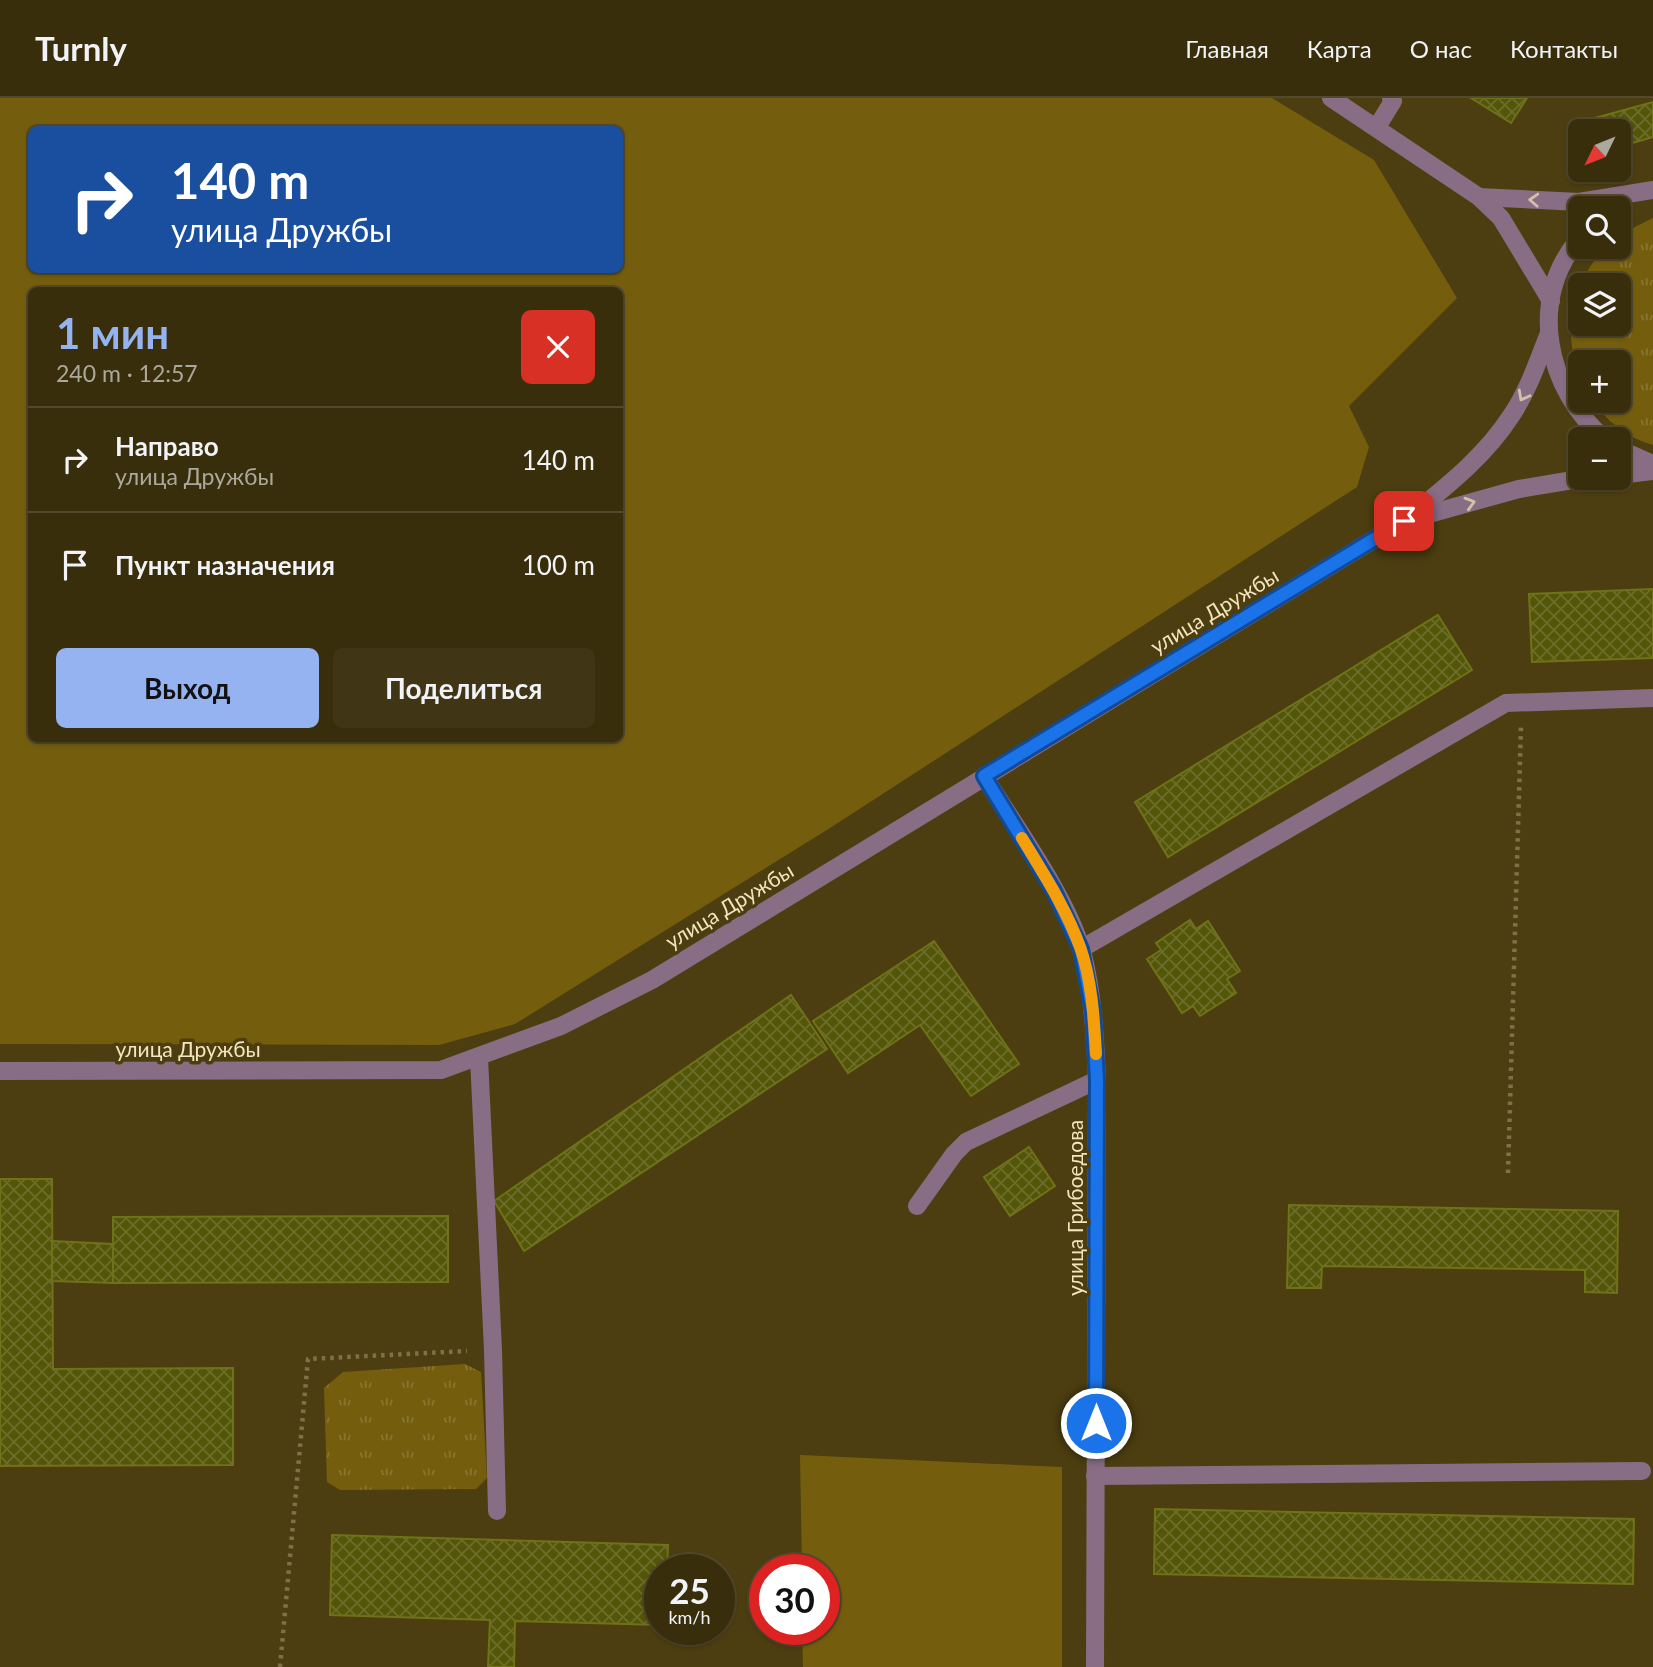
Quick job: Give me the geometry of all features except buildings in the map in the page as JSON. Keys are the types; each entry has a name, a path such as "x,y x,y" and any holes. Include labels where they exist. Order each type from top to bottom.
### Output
{"street":[{"path":"1331,98 1479,197 1501,218 1551,301"},
{"path":"1377,127 1393,99"},
{"path":"1479,197 1579,202 1652,190"},
{"path":"1631,200 1652,190"},
{"path":"1568,258 1560,271 1551,301 1549,333 1554,367 1567,398 1590,427"},
{"path":"1404,521 1475,462 1496,437 1528,387 1549,333"},
{"path":"1631,454 1653,464"},
{"path":"1631,474 1653,471"},
{"path":"1404,521 1519,489 1568,481"},
{"name":"улица Дружбы","path":"0,1071 441,1070 561,1026 652,979 1404,521"},
{"path":"1081,949 1506,703 1653,698"},
{"name":"улица Грибоедова","path":"984,776 1054,891 1081,949 1093,1012 1097,1080 1095,1667"},
{"path":"479,1058 493,1350 497,1511"},
{"path":"918,1206 954,1154 966,1142 1097,1080"},
{"path":"1096,1476 1642,1471"}],"path":[{"path":"1508,1173 1522,702"},
{"path":"280,1667 308,1359 493,1350"}],"green space":[{"path":"0,98 1272,98 1374,160 1457,298 1349,406 1369,447 1357,487 830,828 515,1024 439,1045 0,1044"},
{"path":"1653,218 1653,445 1631,436 1631,427 1618,427 1602,413 1631,413 1631,350 1573,350 1572,336 1631,336 1631,273 1586,273 1595,259 1631,259 1631,229"},
{"path":"465,1364 481,1372 487,1478 476,1489 340,1490 327,1482 324,1388 343,1372"},
{"path":"800,1455 1062,1467 1062,1667 803,1667 802,1645 840,1645 840,1554 802,1554"}],"slow traffic":[{"path":"1022,838 1054,891 1081,949 1093,1012 1096,1054"}],"route":[{"path":"1096,1423 1097,1080 1093,1012 1081,949 1054,891 984,776 1404,521"}]}
